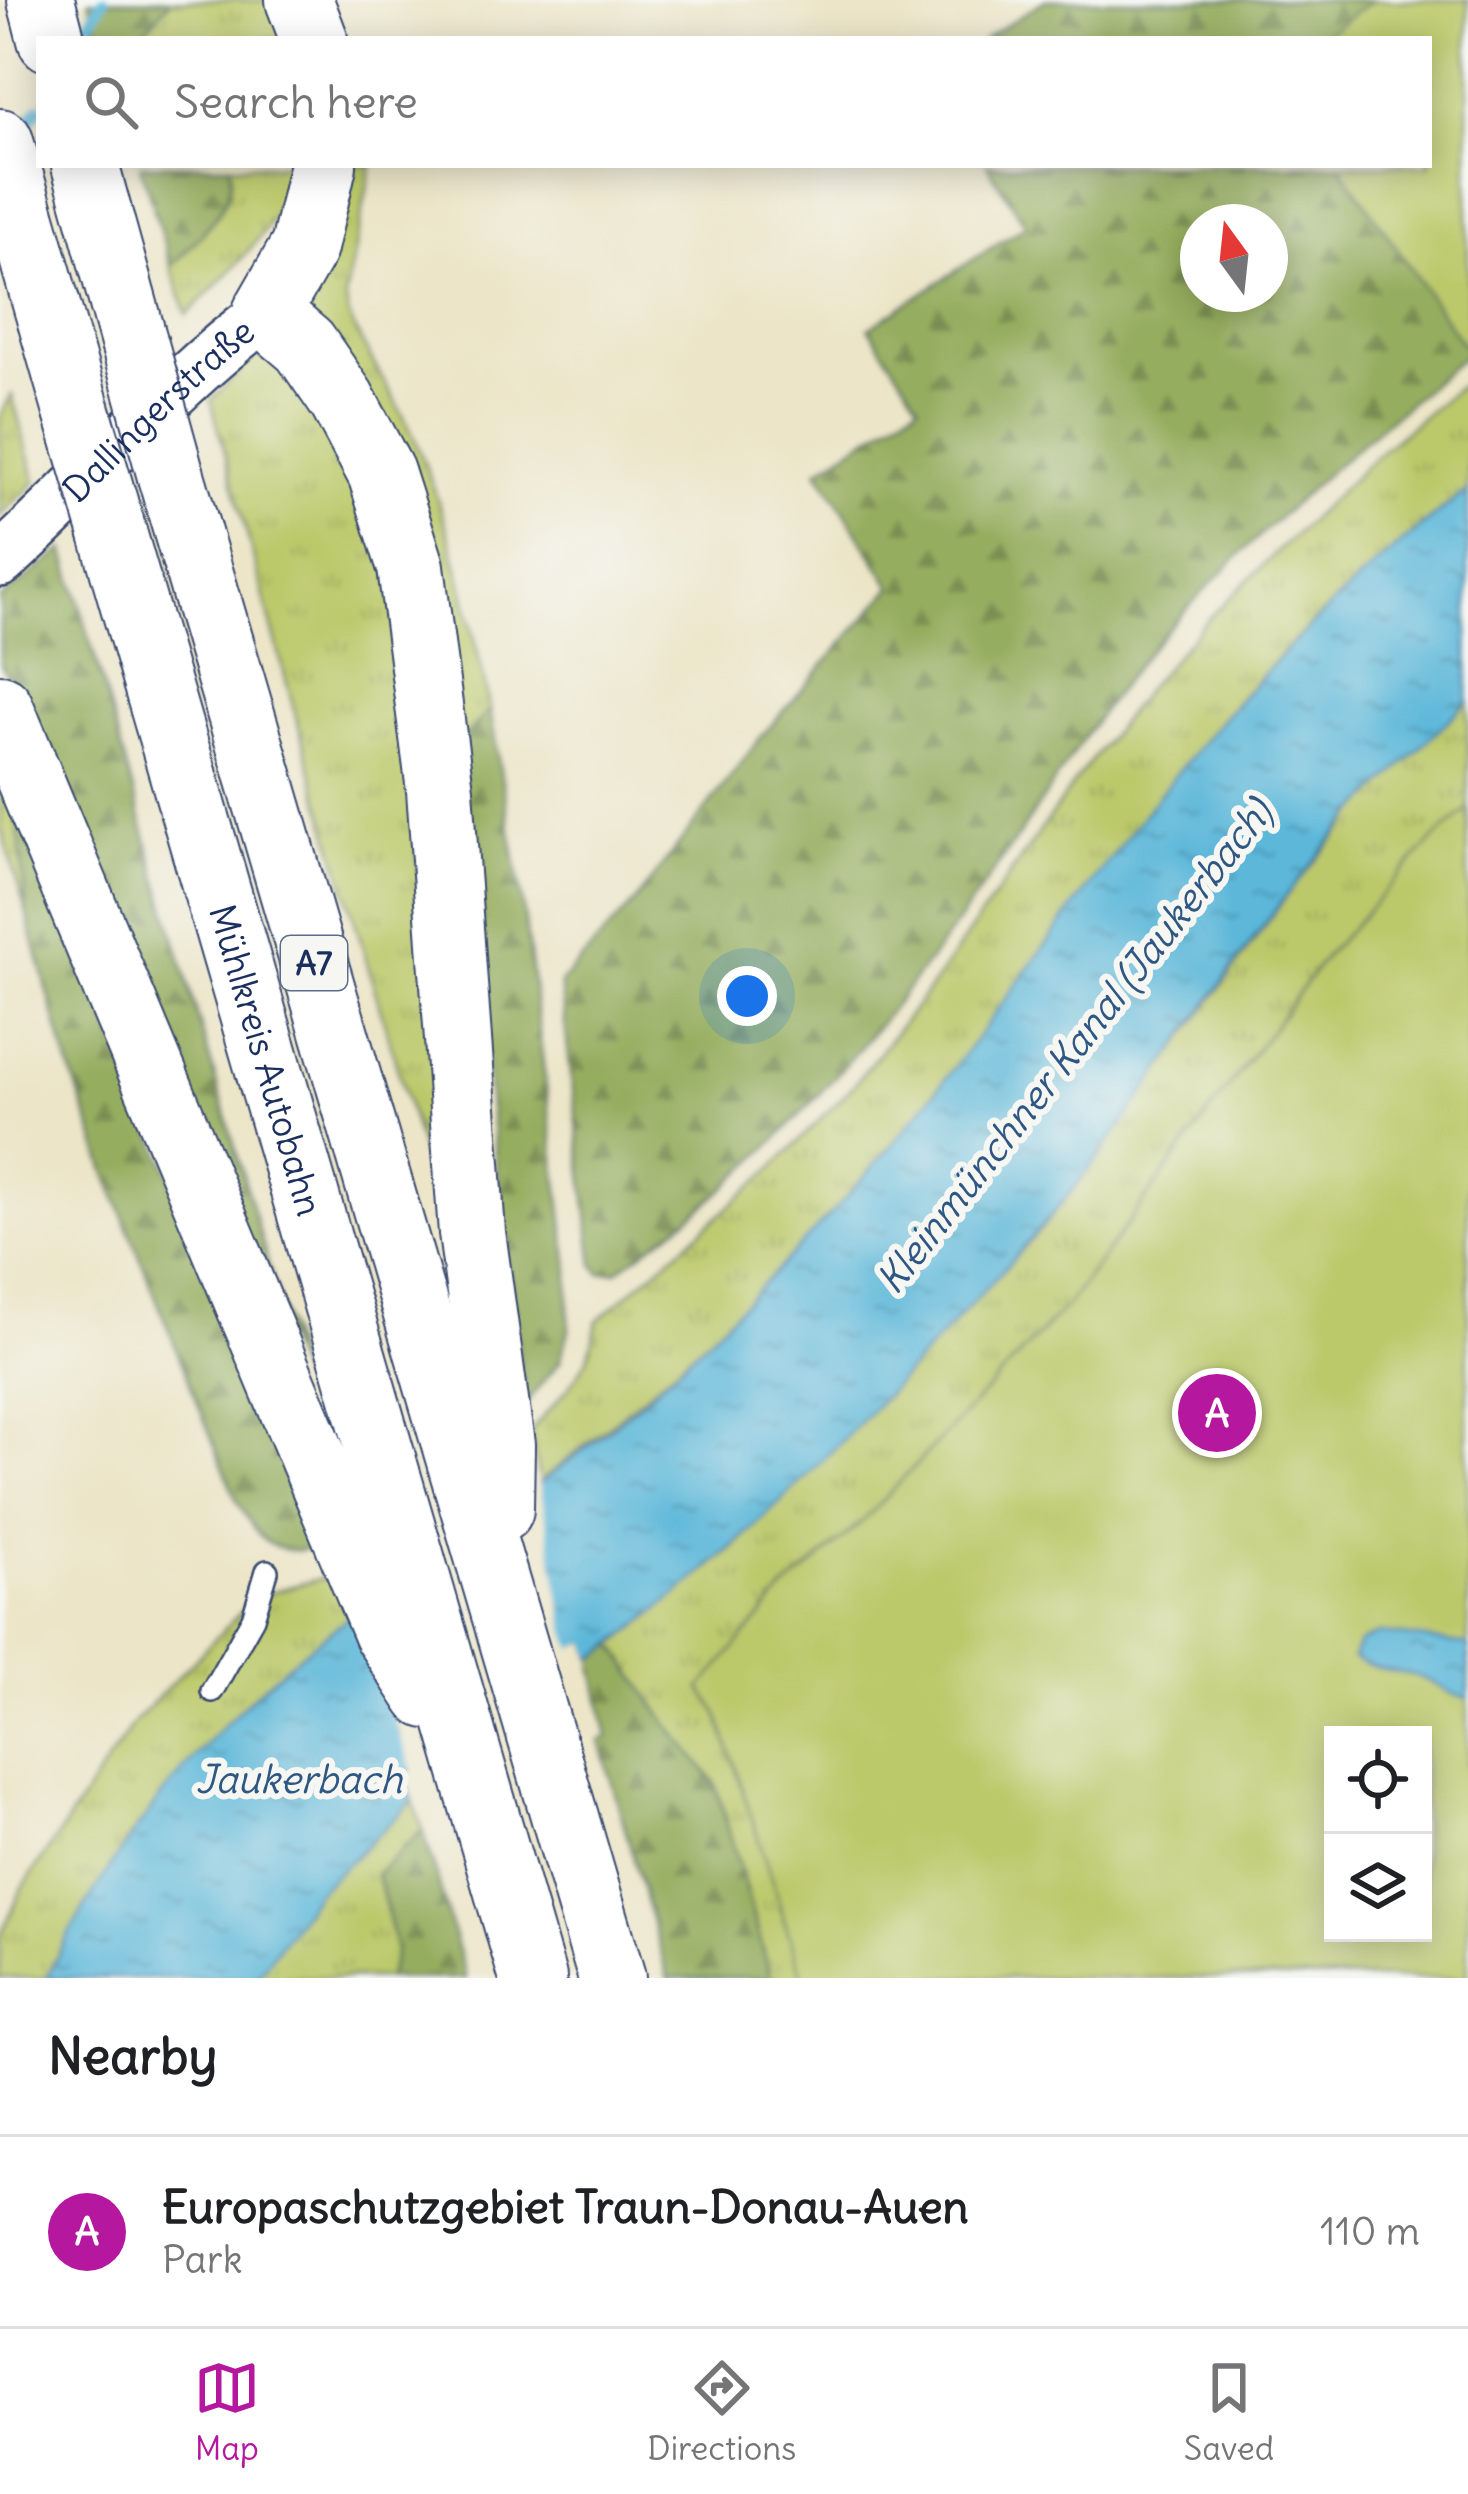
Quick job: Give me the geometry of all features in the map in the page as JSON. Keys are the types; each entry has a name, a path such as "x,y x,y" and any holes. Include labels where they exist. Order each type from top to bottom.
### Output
{"highway":[{"path":"41,0 50,36"},
{"path":"299,0 313,36"},
{"name":"Mühlkreis Autobahn","path":"0,142 113,533 369,1517"},
{"name":"Mühlkreis Autobahn","path":"86,168 172,476 477,1433 499,1594 612,1978"},
{"path":"322,168 304,247 266,313 305,346 342,400 381,473 411,567 440,790 472,1233 477,1433"},
{"path":"0,708 369,1517 386,1632 469,1759 532,1978"}],"street":[{"name":"Dallingerstraße","path":"0,561 59,508 211,353 266,313"}],"lane":[{"path":"212,1691 253,1618 267,1571"}],"green space":[{"path":"89,0 171,0 140,36 100,36"},
{"path":"171,0 281,0 297,36 140,36"},
{"path":"1045,0 1373,0 1323,36 990,36"},
{"path":"1373,0 1468,0 1468,352 1342,168 1432,168 1432,36 1323,36"},
{"path":"141,168 230,168 222,207 171,266"},
{"path":"230,168 298,168 266,228 187,315 171,266 222,208"},
{"path":"342,168 371,168 345,297 349,317 428,473 459,573 490,710 452,751 303,309"},
{"path":"989,168 1342,168 1468,353 1266,530 1154,645 932,957 828,1085 711,1200 617,1271 600,1273 594,1265 560,983 634,903 761,737 892,587 818,470 919,404 869,328 1026,225"},
{"path":"271,347 286,353 387,542 460,1285 295,713 211,400 256,355"},
{"path":"1468,379 1468,490 1339,598 1222,719 929,1101 840,1204 695,1350 539,1482 531,1431 588,1358 598,1320 765,1176 852,1087 934,983 1146,689 1208,619 1381,451"},
{"path":"12,395 36,482 0,516 0,415"},
{"path":"64,549 302,1382 42,750 0,662 0,599"},
{"path":"1468,701 1468,821 851,1978 771,1978 715,1783 614,1645 734,1547 889,1392 1041,1229 1293,887 1373,794"},
{"path":"490,710 523,906 569,1267 569,1330 560,1361 526,1403 452,751"},
{"path":"0,757 15,797 27,915 0,826"},
{"path":"15,797 323,1547 291,1550 269,1543 236,1499 108,1177 63,1047 27,915"},
{"path":"1468,809 1468,1978 803,1978 718,1713 701,1688 784,1590 863,1521 1068,1304 1327,954"},
{"path":"335,1575 353,1615 258,1693 177,1777 107,1871 46,1978 0,1978 0,1937 22,1889 135,1721 243,1610 274,1591"},
{"path":"614,1645 715,1783 771,1978 668,1978 600,1741 608,1737 592,1660"},
{"path":"413,1801 423,1830 377,1874 396,1950 388,1978 256,1978 317,1892"},
{"path":"423,1830 466,1978 388,1978 396,1949 377,1874"}],"water":[{"name":"Jaukerbach","path":"1468,490 1468,701 1371,797 1307,870 1077,1184 893,1387 771,1511 639,1625 592,1660 586,1643 404,1775 413,1801 317,1892 256,1978 46,1978 124,1847 219,1730 335,1628 589,1445 724,1323 871,1170 923,1107 1121,844 1224,717 1341,597"},
{"path":"1380,1633 1468,1645 1468,1698 1422,1678 1353,1658 1359,1643"}],"pier":[{"path":"538,1475 566,1630 573,1649 587,1642 594,1666 588,1664 584,1652 415,1775 370,1655 434,1548"}],"waterway":[{"path":"82,36 103,0"},
{"path":"17,136 36,112"}],"place":[{"name":"Europaschutzgebiet Traun-Donau-Auen","path":"1217,1413"}],"water label":[{"name":"Kleinmünchner Kanal (Jaukerbach)","path":"1074,1046"}]}
